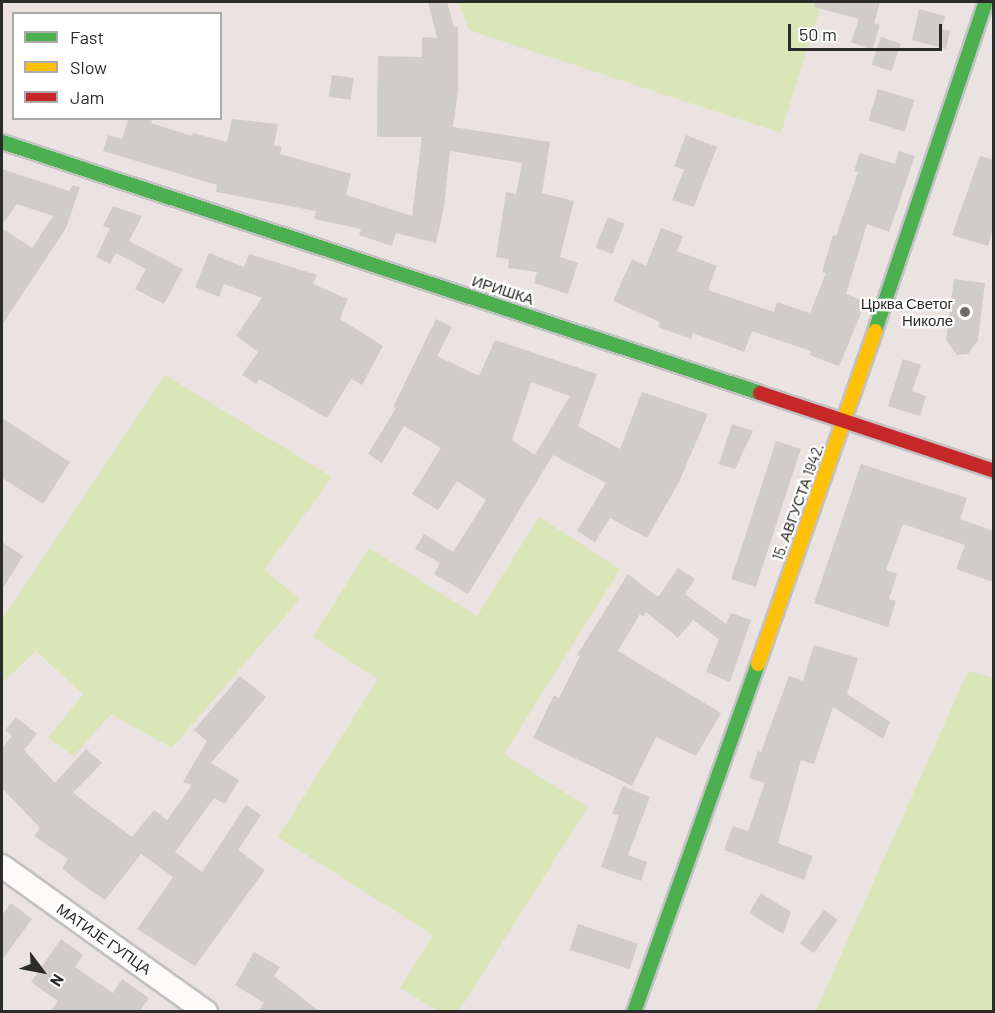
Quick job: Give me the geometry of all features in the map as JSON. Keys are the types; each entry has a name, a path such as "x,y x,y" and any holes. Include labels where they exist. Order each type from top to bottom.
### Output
{"street":[{"name":"15. АВГУСТА 1942.","path":"634,1011 844,422 986,2"},
{"name":"ИРИШКА","path":"2,142 993,471"},
{"name":"МАТИЈЕ ГУПЦА","path":"2,866 206,1011"}],"green space":[{"path":"458,2 822,2 781,133 469,30"},
{"path":"165,375 332,477 264,570 300,599 172,748 111,714 74,756 48,738 83,694 36,651 2,683 2,620"},
{"path":"539,517 620,569 504,754 588,807 459,1011 438,1011 400,988 433,935 278,837 378,679 313,637 369,548 477,616"},
{"path":"968,671 993,678 993,1011 816,1011"}],"building":[{"path":"428,2 447,2 454,27 458,27 458,91 453,127 550,142 542,193 574,201 560,257 578,263 568,294 534,283 537,272 508,268 509,259 496,257 506,192 516,194 522,163 450,151 444,207 436,243 396,233 392,246 359,235 361,229 314,219 316,211 216,192 217,185 103,151 108,135 122,139 128,120 152,120 151,123 192,136 193,133 227,142 232,119 278,124 274,145 282,147 280,154 351,174 346,195 412,216 422,137 377,137 378,56 422,57 422,37 437,38"},
{"path":"815,2 880,2 874,23 880,25 872,50 851,42 859,19 815,7"},
{"path":"919,9 945,16 942,29 950,31 946,49 912,40"},
{"path":"881,37 901,44 891,71 872,64"},
{"path":"332,75 354,78 351,100 329,97"},
{"path":"878,89 914,100 905,132 868,121"},
{"path":"686,135 717,147 694,207 672,200 684,170 674,166"},
{"path":"899,151 915,156 889,232 867,224 846,294 866,302 839,366 810,355 811,351 752,331 744,352 693,333 691,339 658,327 660,322 613,301 632,259 646,266 661,228 683,236 677,251 717,266 708,290 774,312 777,302 810,313 826,273 822,272 833,235 836,236 858,172 854,171 860,153 895,164"},
{"path":"980,156 993,160 993,229 988,246 952,235"},
{"path":"2,169 69,191 73,185 80,187 66,228 2,325 2,228 32,248 53,216 17,204 2,225"},
{"path":"113,206 142,216 129,241 183,269 164,304 135,289 146,269 116,253 110,264 96,257 110,228 103,226"},
{"path":"608,217 625,224 612,254 596,248"},
{"path":"209,253 244,267 249,254 317,275 313,284 348,299 340,319 383,346 362,385 351,379 327,418 259,379 256,384 242,375 258,352 236,336 262,298 224,284 219,297 195,287"},
{"name":"Црква Светог Николе","path":"954,279 985,283 978,340 968,354 957,355 946,340"},
{"path":"436,319 452,327 437,356 479,376 495,340 597,374 578,426 620,449 642,392 708,414 679,482 647,538 610,518 595,542 577,531 606,483 553,455 468,594 434,574 440,563 415,549 424,534 453,552 486,500 457,481 438,510 412,494 441,448 404,426 382,463 368,454 396,408 393,407","holes":["531,382 570,396 535,455 512,440"]},
{"path":"903,359 921,365 912,391 926,396 920,416 888,406"},
{"path":"2,418 70,462 43,504 2,478"},
{"path":"732,424 753,431 735,469 719,464"},
{"path":"776,441 801,449 756,587 731,579"},
{"path":"861,464 967,498 960,519 993,531 993,582 956,569 965,545 903,524 886,570 897,574 889,599 896,601 888,627 814,603"},
{"path":"2,542 23,556 2,590"},
{"path":"678,568 695,579 685,594 726,624 731,613 751,620 730,682 706,672 719,639 693,620 678,638 646,612 643,617 640,614 618,651 721,713 696,756 656,737 632,786 533,738 554,695 559,698 580,656 577,655 628,574 658,597"},
{"path":"814,645 858,658 847,694 890,722 883,739 833,707 814,764 801,760 778,843 813,856 804,880 724,850 733,826 748,831 765,783 749,778 758,751 761,752 789,676 803,681"},
{"path":"240,676 266,697 211,763 239,780 225,804 214,798 175,852 202,872 246,805 261,815 238,850 265,870 195,966 137,929 173,877 141,854 105,900 80,883 62,868 68,859 34,836 40,828 2,788 2,748 12,736 5,730 16,717 37,734 24,750 55,783 86,749 102,763 73,793 132,837 154,810 167,820 192,785 183,782 207,741 194,730"},
{"path":"623,786 650,797 628,855 647,862 641,881 601,867 619,816 612,813"},
{"path":"761,893 791,912 783,934 749,913"},
{"path":"11,903 32,919 2,960 2,915"},
{"path":"824,910 838,920 814,953 800,943"},
{"path":"578,924 638,943 630,969 570,950"},
{"path":"61,939 83,955 75,967 113,993 122,979 149,998 140,1011 51,1011 58,1001 31,982"},
{"path":"254,952 280,967 274,976 319,1011 258,1011 264,1003 235,985"}],"traffic: fast":[{"path":"875,331 986,2"},
{"path":"2,142 760,393"},
{"path":"634,1012 758,664"}],"traffic: slow":[{"path":"758,664 875,331"}],"traffic: jam":[{"path":"760,393 994,471"}],"place":[{"name":"Црква Светог Николе","path":"965,312"}]}
